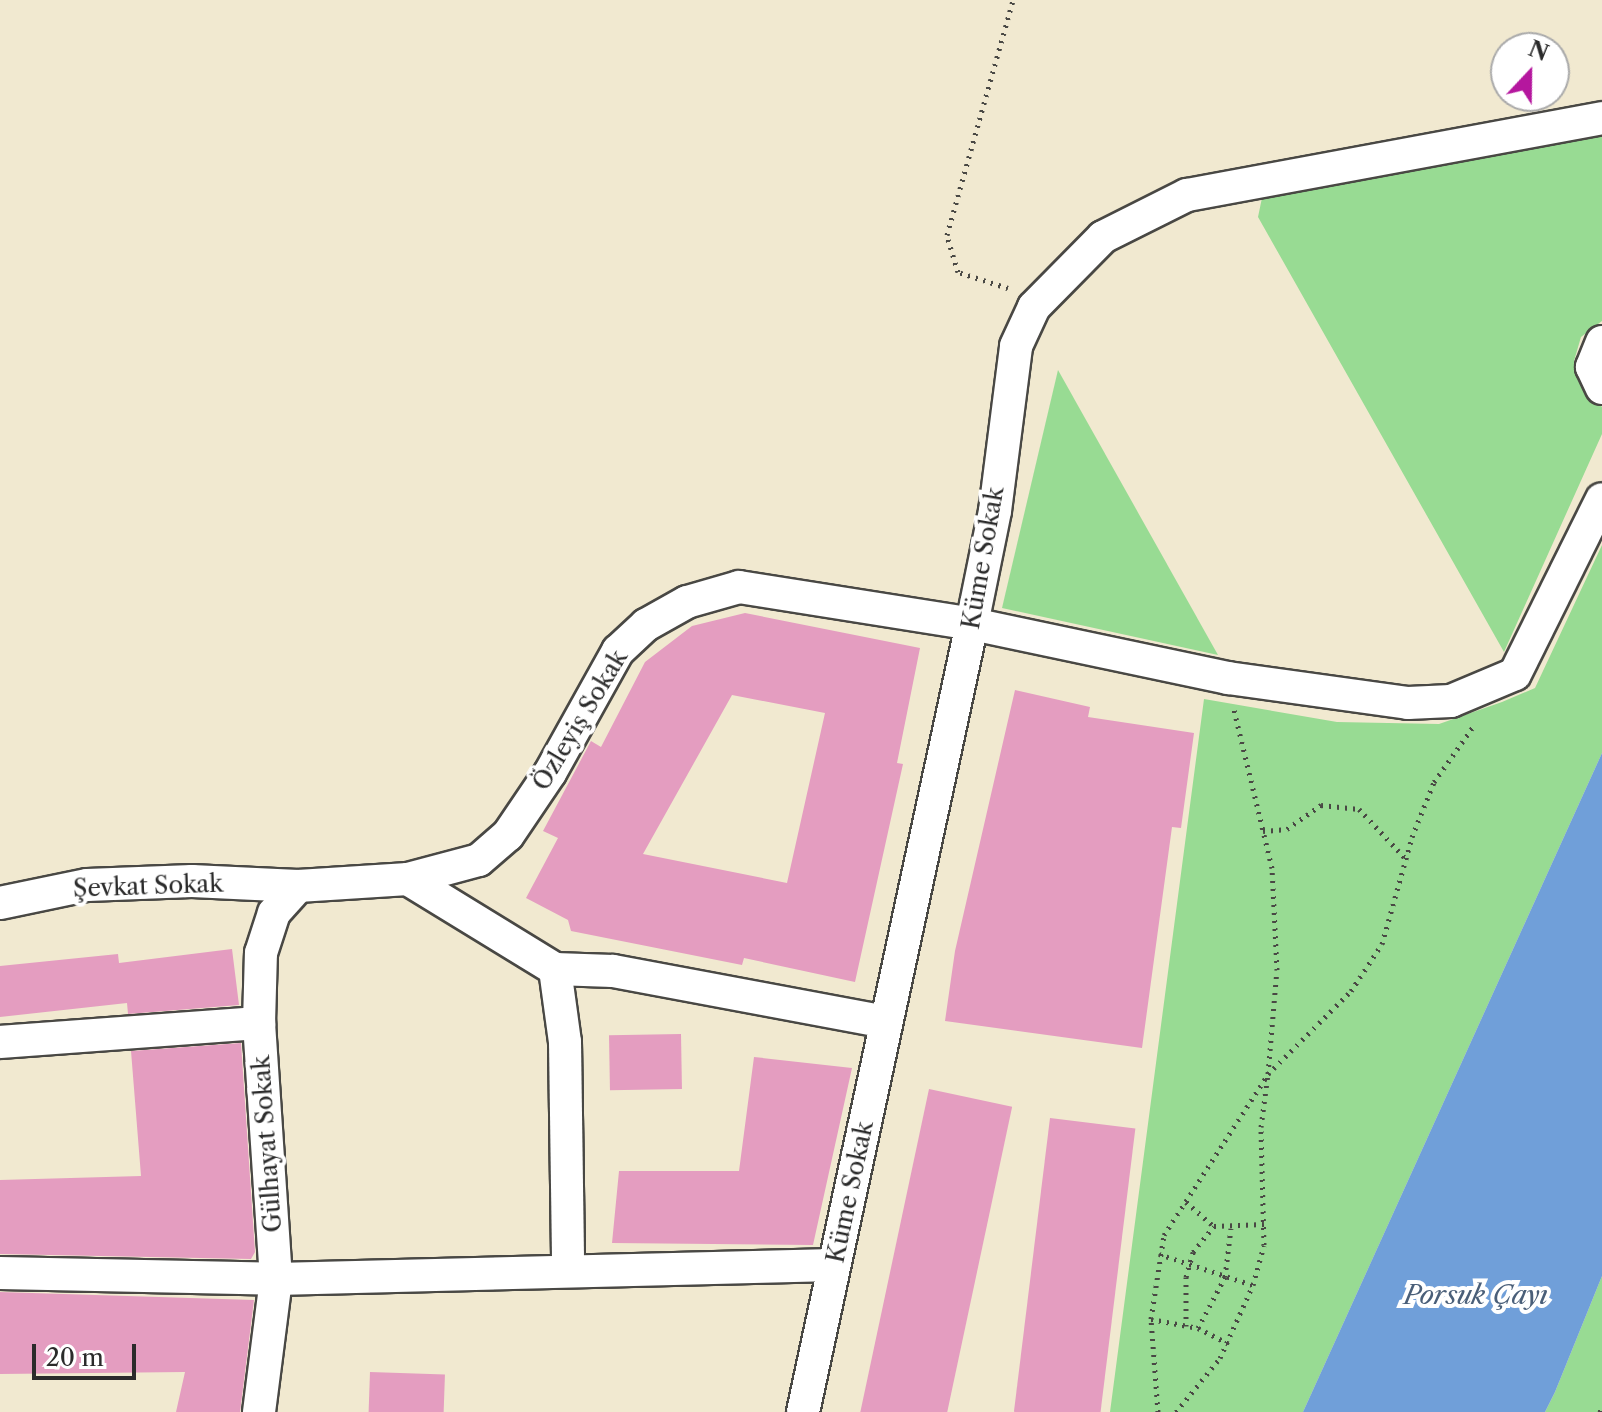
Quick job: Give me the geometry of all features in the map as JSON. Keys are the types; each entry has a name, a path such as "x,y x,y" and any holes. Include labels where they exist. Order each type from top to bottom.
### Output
{"street":[{"name":"Küme Sokak","path":"803,1412 995,511 1006,394 1016,346 1034,307 1103,237 1187,195 1602,118"},
{"path":"1602,342 1592,367 1602,388"},
{"name":"Özleyiş Sokak","path":"298,886 408,879 479,860 508,835 550,773 618,651 646,625 687,602 739,587 972,624 1228,678 1408,703 1451,701 1488,689 1515,674 1602,499"},
{"path":"408,879 555,969 613,971 886,1022"},
{"name":"Şevkat Sokak","path":"0,903 87,885 192,881 298,886"},
{"name":"Gülhayat Sokak","path":"259,1412 276,1279 259,1023 261,953 274,913 298,886"},
{"path":"555,969 565,1042 568,1270"},
{"path":"0,1042 259,1023"},
{"path":"0,1273 276,1279 834,1265"}],"path":[{"path":"1013,0 947,235 958,272 1022,293 1034,307"},
{"path":"1176,1412 1228,1343 1253,1285 1264,1245 1261,1127 1277,970 1272,868 1228,678"},
{"path":"1158,1412 1151,1319 1164,1235 1268,1074 1351,991 1382,944 1434,782 1469,735 1488,689"},
{"path":"1263,831 1287,829 1321,805 1359,809 1407,860"},
{"path":"1186,1202 1214,1226 1231,1228 1264,1224"},
{"path":"1186,1326 1182,1309 1189,1267 1214,1226"},
{"path":"1198,1328 1225,1277 1231,1228"},
{"path":"1159,1254 1189,1267 1253,1285"},
{"path":"1151,1319 1198,1328 1228,1343"},
{"path":"1600,1412 1602,1406"}],"green space":[{"path":"1602,136 1602,321 1581,337 1574,361 1579,382 1602,407 1602,434 1504,652 1258,217 1263,193 1547,141"},
{"path":"1058,370 1218,655 1002,608"},
{"path":"1602,545 1602,753 1303,1412 1110,1412 1204,699 1337,722 1439,724 1502,702 1535,688"},
{"path":"1602,1276 1602,1412 1545,1412 1555,1392"}],"water":[{"name":"Porsuk Çayı","path":"1602,753 1602,1276 1555,1392 1545,1412 1303,1412"}],"building":[{"path":"745,613 920,648 897,763 903,764 855,982 744,958 742,965 571,931 568,920 526,898 558,838 543,831 591,741 601,747 645,662 692,626","holes":["732,695 825,713 787,883 643,854"]},
{"path":"1015,690 1090,707 1088,717 1194,733 1181,828 1172,827 1142,1048 945,1021 955,951"},
{"path":"232,949 239,1005 128,1014 127,1003 0,1017 0,966 118,954 119,963"},
{"path":"681,1034 682,1089 610,1090 609,1035"},
{"path":"241,1043 255,1252 251,1259 0,1254 0,1180 141,1176 131,1051"},
{"path":"754,1057 852,1068 813,1245 612,1243 619,1171 739,1171"},
{"path":"929,1089 1012,1107 947,1412 860,1412"},
{"path":"1050,1118 1135,1128 1101,1412 1014,1412"},
{"path":"0,1292 254,1300 240,1412 176,1412 185,1372 0,1374"},
{"path":"370,1372 445,1375 444,1412 369,1412"}]}
